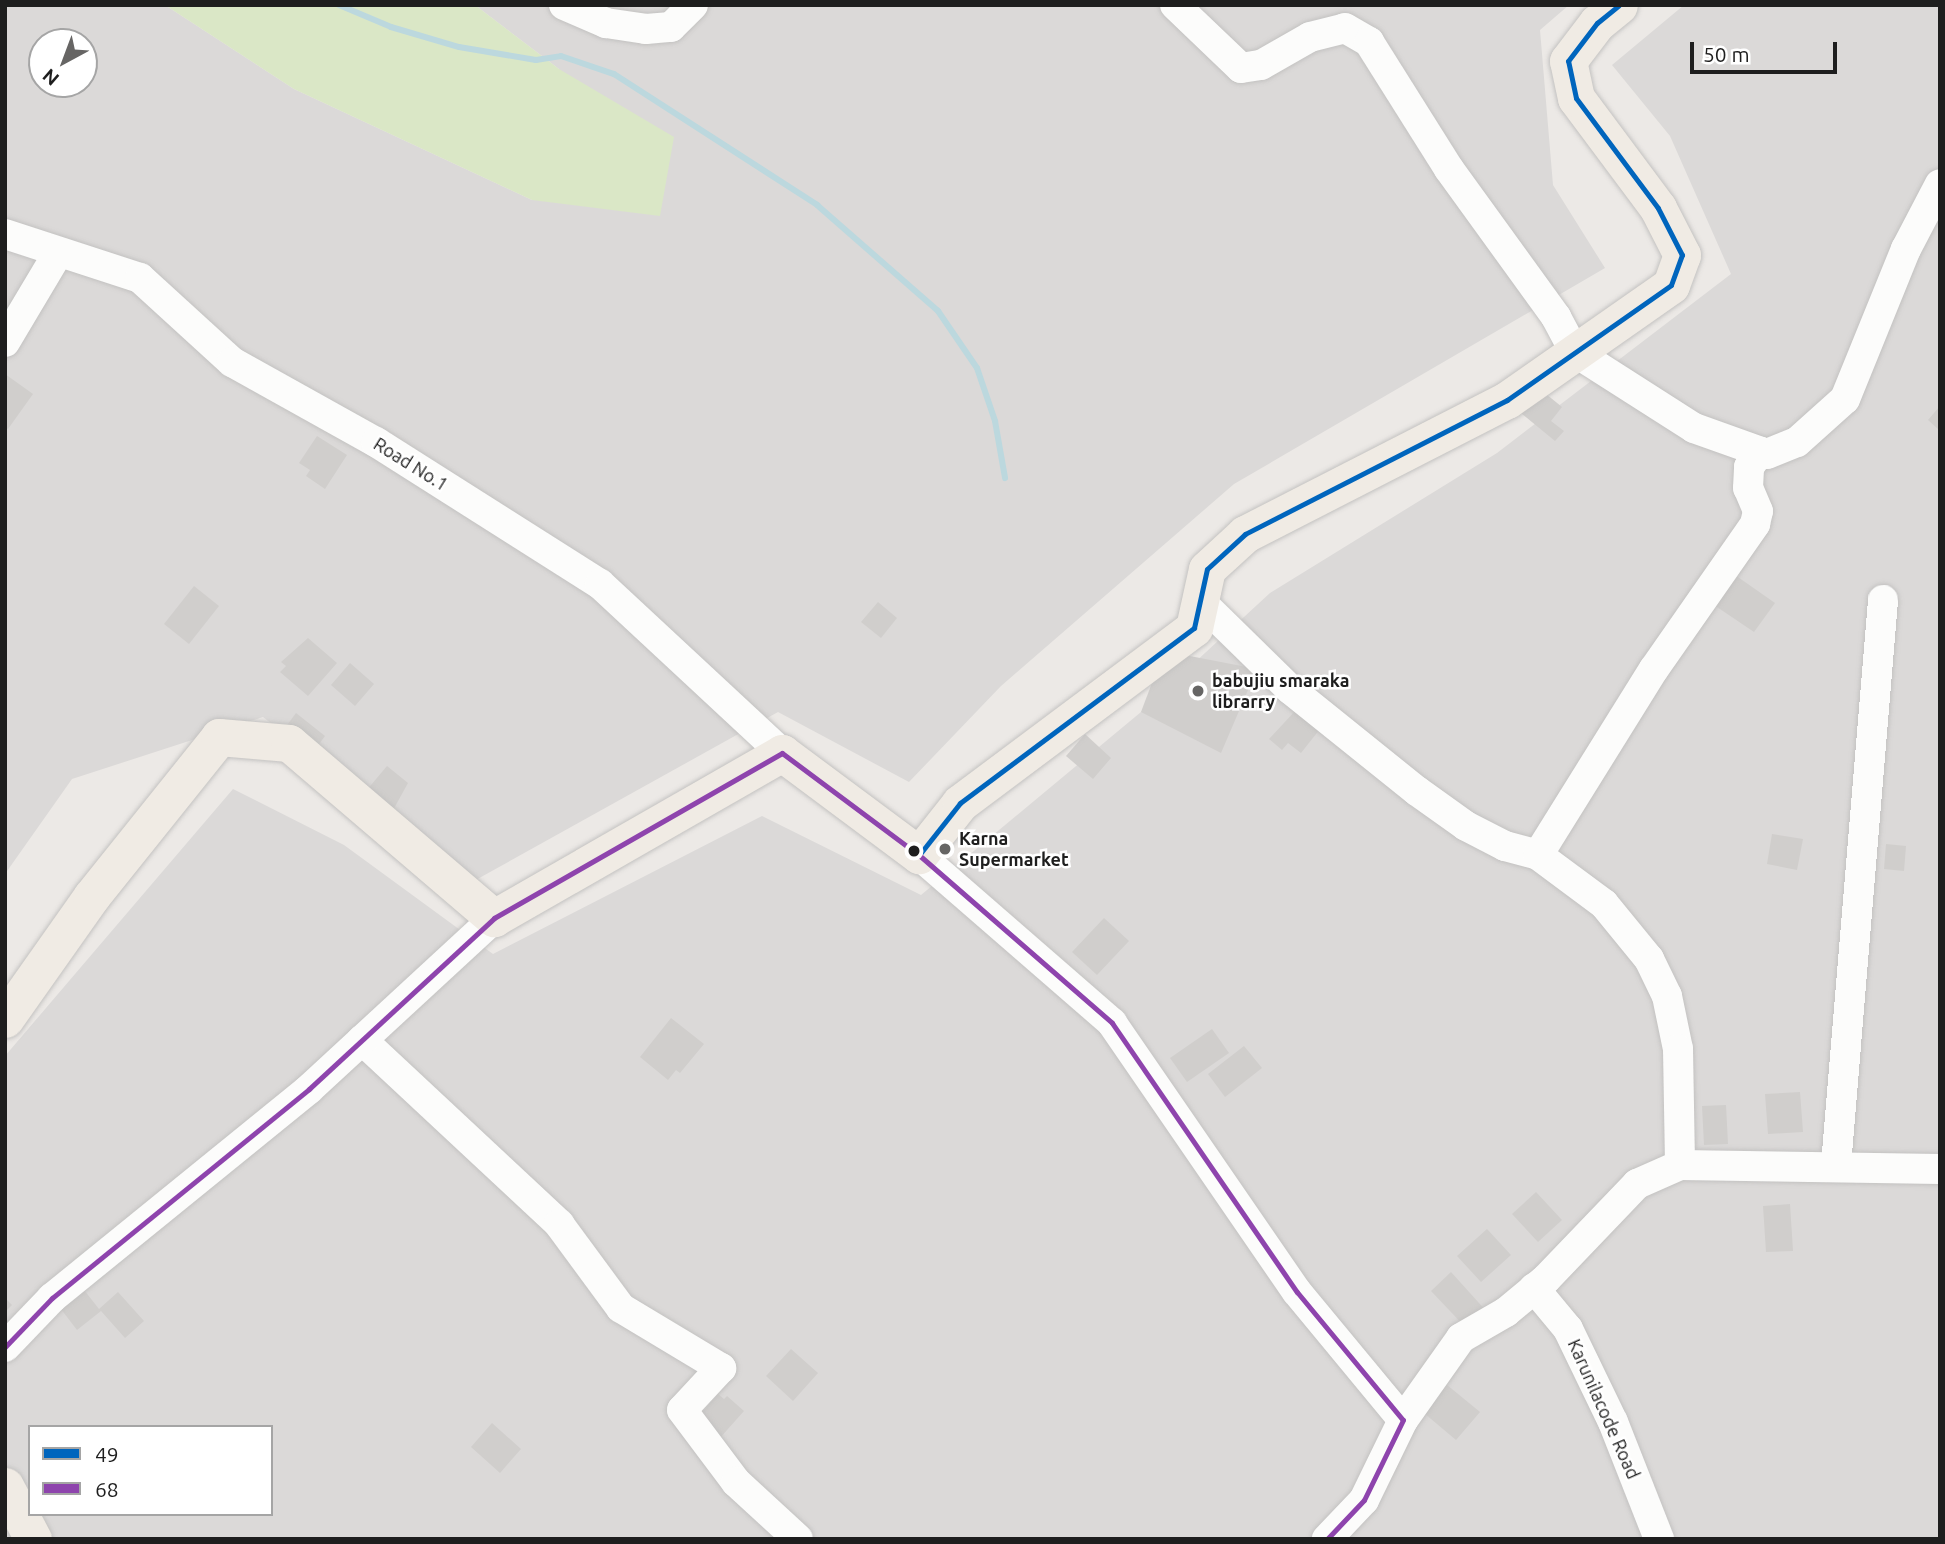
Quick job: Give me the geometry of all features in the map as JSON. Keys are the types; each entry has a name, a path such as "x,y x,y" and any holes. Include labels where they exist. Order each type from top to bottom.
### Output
{"main road":[{"path":"5,1019 91,897 219,737 289,743 494,918 782,753 919,855 960,803 1194,628 1207,569 1245,534 1507,400 1671,285 1682,255 1658,208 1576,98 1568,61 1597,23 1619,5"},
{"path":"5,1486 33,1539"}],"street":[{"path":"564,5 606,23 646,29 671,27 693,5"},
{"path":"1175,5 1241,68 1261,65 1310,37 1345,27 1369,42 1449,169 1556,317 1575,352 1694,428 1767,454 1797,442 1845,399 1906,249 1940,184"},
{"name":"Road No.1","path":"5,234 140,278 232,362 376,442 600,584 782,753"},
{"path":"5,342 58,253"},
{"path":"1538,855 1654,669 1755,524 1758,511 1748,488 1749,467 1760,452"},
{"path":"1836,1165 1883,600"},
{"path":"1200,601 1290,689 1417,791 1466,825 1505,846 1538,855 1604,904 1649,958 1667,996 1678,1049 1680,1166"},
{"path":"919,855 1111,1023 1297,1292 1403,1420"},
{"path":"5,1347 52,1298 309,1089 494,918"},
{"path":"362,1040 559,1224 621,1308 721,1368 682,1410 736,1482 798,1539"},
{"path":"1327,1539 1364,1500 1403,1420 1461,1338 1506,1312 1534,1288 1637,1184 1680,1166 1836,1165 1940,1169"},
{"name":"Karunilacode Road","path":"1534,1288 1568,1329 1613,1422 1659,1539"}],"shaded area":[{"path":"5,5 165,5 294,89 532,200 559,69 475,5 1569,5 1540,30 1553,185 1605,268 1234,484 1001,686 909,782 778,712 472,882 263,717 72,779 5,874"},
{"path":"1684,5 1940,5 1940,1539 5,1539 5,1056 233,789 344,845 493,954 762,816 921,895 1141,712 1270,593 1497,453 1731,274 1670,136 1612,65"}],"green space":[{"path":"165,5 475,5 559,69 674,137 660,216 532,200 294,89"}],"building":[{"path":"5,374 33,394 8,429 5,427"},
{"path":"1535,385 1562,407 1551,421 1564,431 1555,441 1516,409"},
{"path":"1940,406 1940,428 1938,429 1928,420"},
{"path":"317,436 347,455 325,489 306,476 310,470 299,463"},
{"path":"1735,575 1775,603 1754,632 1714,605"},
{"path":"194,586 219,606 189,644 164,624"},
{"path":"878,602 897,618 881,638 861,622"},
{"path":"308,638 337,663 308,696 280,672 286,666 281,662"},
{"name":"babujiu smaraka librarry","path":"1164,651 1257,669 1221,753 1141,712"},
{"path":"350,663 374,684 355,706 331,685"},
{"path":"1296,710 1320,729 1301,753 1288,743 1282,750 1269,739"},
{"path":"296,713 325,736 314,751 285,728"},
{"path":"1085,734 1111,758 1093,779 1066,756"},
{"path":"387,766 408,783 392,812 366,791"},
{"path":"1772,834 1803,839 1797,870 1767,864"},
{"path":"1886,844 1906,846 1904,871 1884,869"},
{"path":"1104,918 1129,941 1097,975 1072,952"},
{"path":"671,1018 704,1044 680,1073 676,1070 668,1080 640,1057"},
{"path":"1212,1029 1229,1053 1187,1082 1170,1058"},
{"path":"1244,1046 1262,1068 1225,1097 1208,1074"},
{"path":"1800,1092 1803,1132 1768,1134 1765,1094"},
{"path":"1726,1105 1728,1144 1704,1145 1702,1106"},
{"path":"1536,1192 1562,1220 1538,1242 1512,1214"},
{"path":"1790,1204 1793,1251 1766,1252 1763,1206"},
{"path":"1487,1229 1511,1255 1481,1282 1457,1256"},
{"path":"1451,1272 1488,1313 1469,1331 1431,1291"},
{"path":"77,1281 99,1309 118,1292 144,1321 125,1338 101,1311 77,1330 54,1300"},
{"path":"5,1298 12,1305 5,1312"},
{"path":"791,1349 818,1373 793,1401 766,1376"},
{"path":"1441,1380 1480,1412 1456,1440 1418,1408"},
{"path":"718,1394 724,1399 727,1396 744,1411 719,1439 699,1416"},
{"path":"492,1423 521,1449 500,1473 471,1447"}],"waterway":[{"path":"339,5 391,27 459,47 536,60 561,56 614,74 817,205 938,311 977,368 995,421 1005,478"}],"transit line":[{"name":"49","path":"919,855 960,803 1194,628 1207,569 1245,534 1507,400 1671,285 1682,255 1658,208 1576,98 1568,61 1597,23 1619,5"},
{"name":"68","path":"5,1347 52,1298 309,1089 494,918 782,753 919,855 1112,1023 1297,1292 1403,1420 1364,1500 1327,1539"}],"place":[{"name":"babujiu smaraka librarry","path":"1198,691"},
{"name":"Karna Supermarket","path":"945,849"}]}
